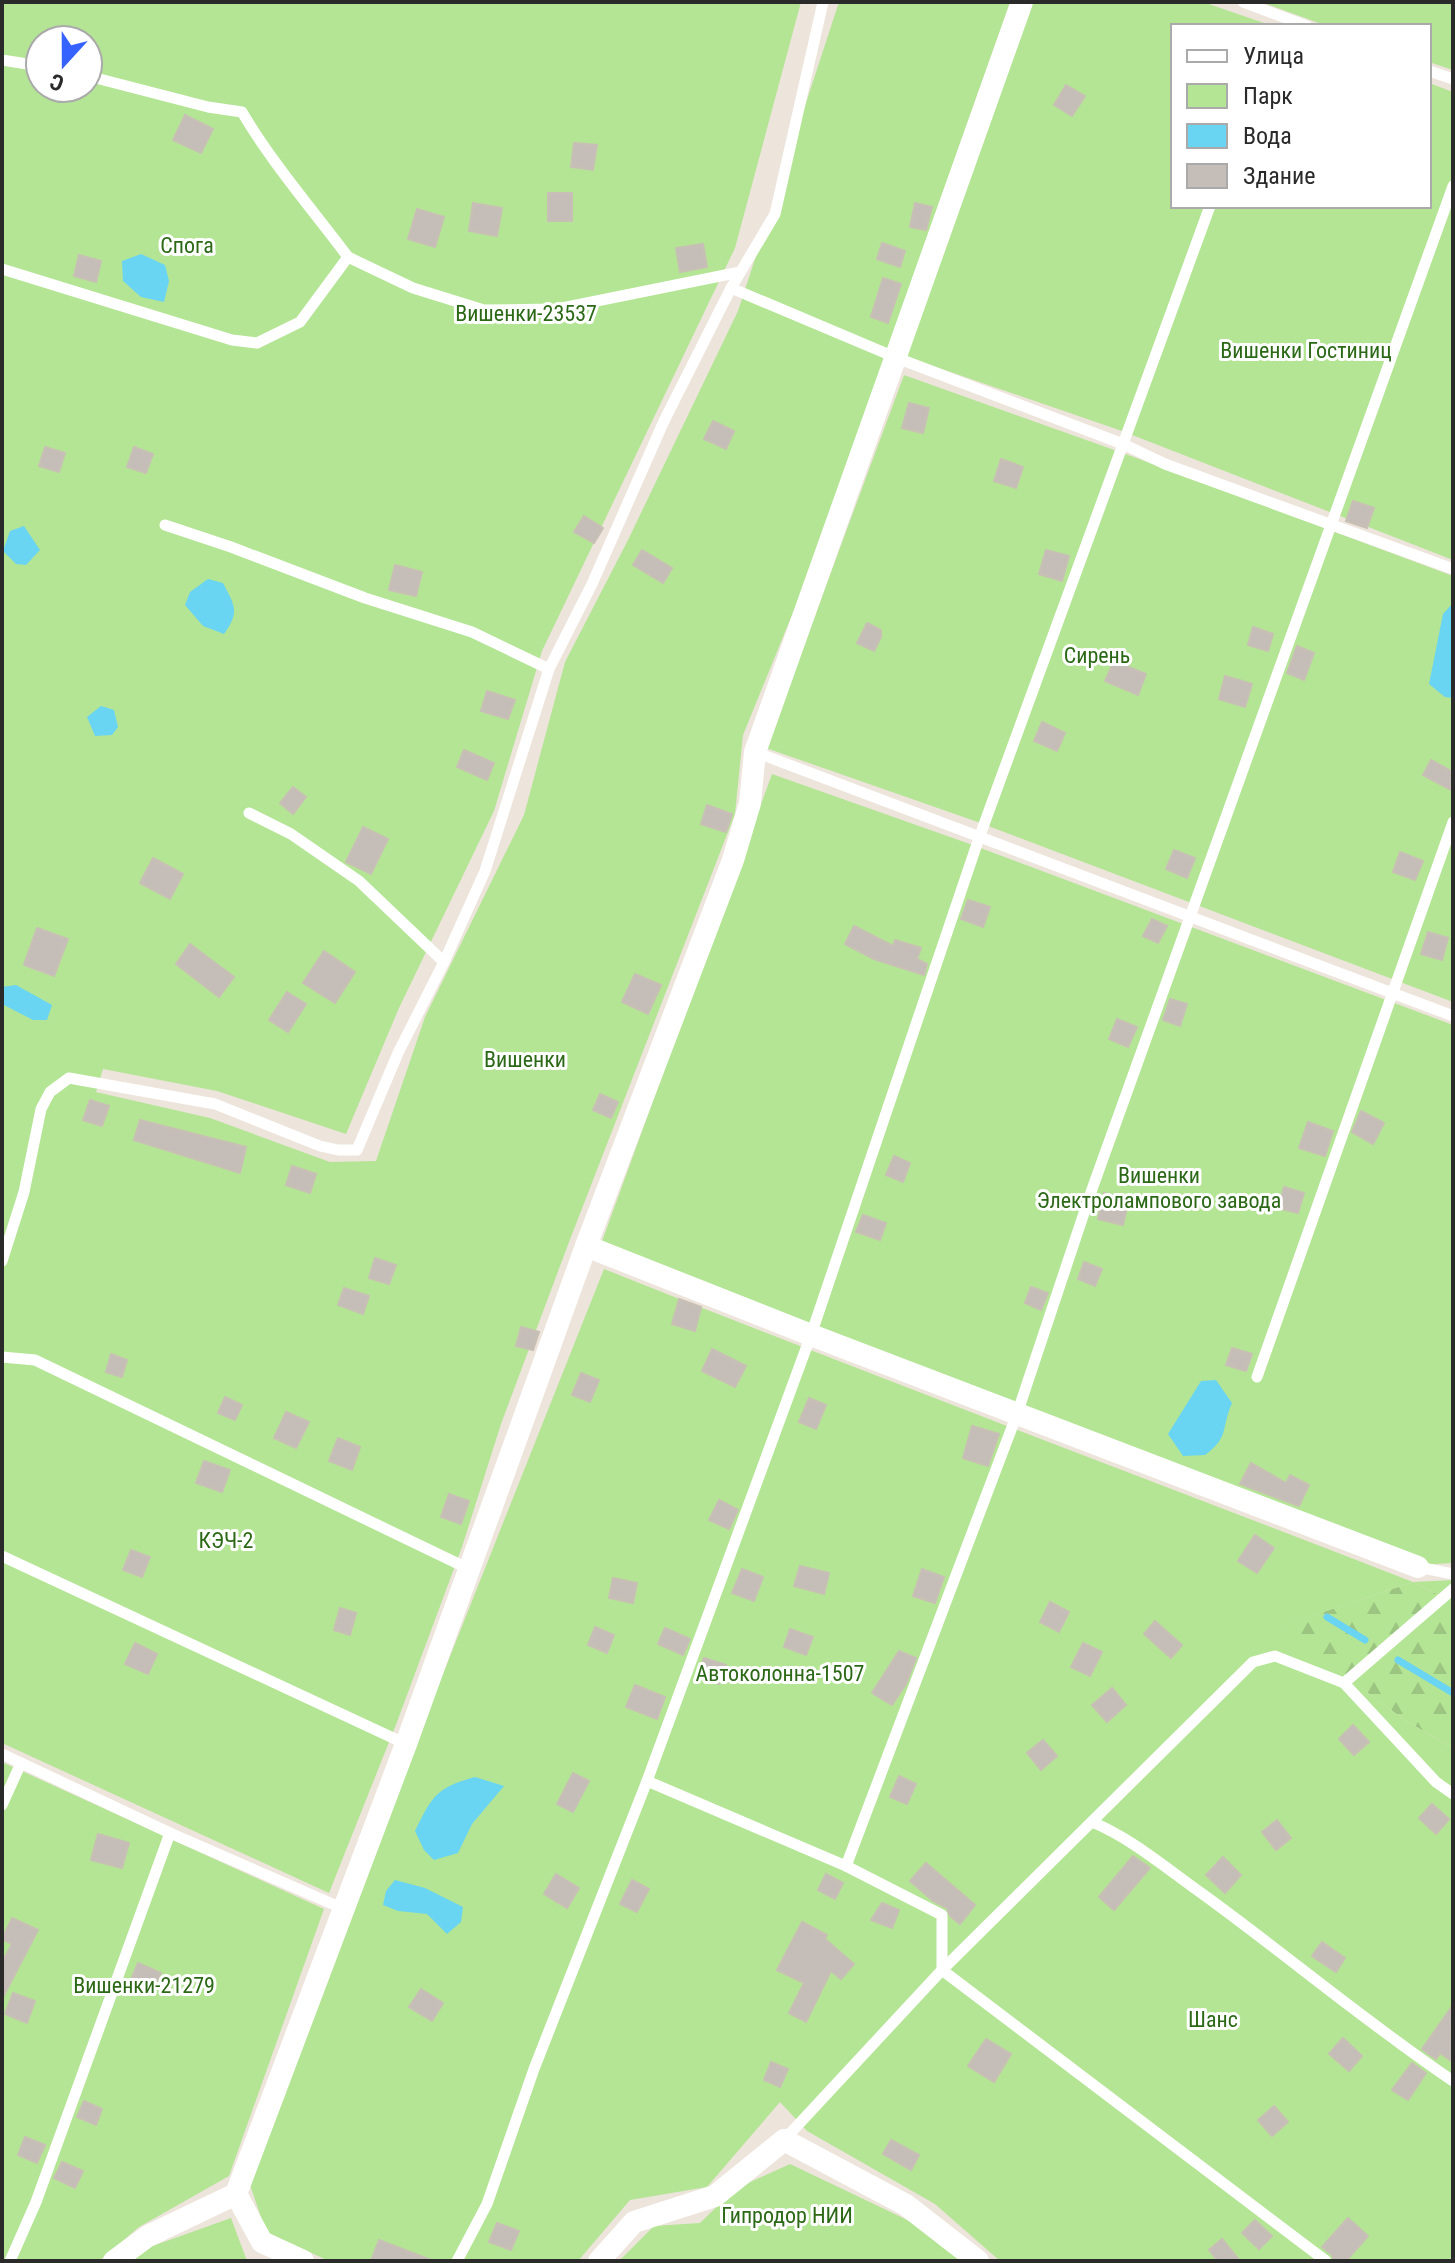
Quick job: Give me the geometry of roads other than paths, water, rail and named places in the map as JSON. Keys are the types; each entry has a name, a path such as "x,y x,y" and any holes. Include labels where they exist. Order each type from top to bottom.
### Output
{"street":[{"path":"303,2261 259,2252 236,2194 406,1744 586,1246 733,860 750,803 755,752 1022,2"},
{"path":"586,1246 1418,1567"},
{"path":"599,2261 634,2222 715,2196 784,2140 906,2205 978,2261"},
{"path":"114,2261 148,2236 236,2194"}],"lane":[{"path":"2,1261 24,1192 41,1109 50,1092 69,1078 215,1104 320,1146 357,1150 398,1053 485,871 549,669 592,584 664,421 731,288 775,214 823,2"},
{"path":"1243,2 1277,21"},
{"path":"2,60 24,63"},
{"path":"1431,72 1453,79"},
{"path":"104,80 208,107 242,112 262,147 348,257 413,288 484,310 557,309 740,272"},
{"path":"846,1866 1017,1414 1091,1192 1453,186"},
{"path":"457,2261 487,2204 534,2069 647,1781 811,1335 979,838 1209,208"},
{"path":"2,269 232,340 257,343 300,322 348,257"},
{"path":"731,288 897,358 1123,444 1165,464 1453,569"},
{"path":"165,525 365,598 472,632 549,669"},
{"path":"755,752 1453,1016"},
{"path":"249,813 291,834 359,881 444,962"},
{"path":"1257,1377 1453,822"},
{"path":"2,1357 35,1360 469,1569"},
{"path":"2,1556 406,1744"},
{"path":"1418,1567 1453,1574"},
{"path":"1344,1683 1453,1589"},
{"path":"784,2140 942,1970 1253,1662 1275,1656 1344,1683 1436,1782 1453,1794"},
{"path":"2,1754 170,1833 344,1909"},
{"path":"2,1805 21,1763"},
{"path":"647,1781 846,1866 942,1915 942,1970"},
{"path":"1092,1822 1130,1841 1393,2041 1453,2081"},
{"path":"10,2261 36,2202 170,1833"},
{"path":"942,1970 1326,2261"}],"water":[{"path":"141,254 165,265 169,281 164,302 141,297 123,281 122,261"},
{"path":"24,526 40,550 26,565 16,564 3,551 10,531"},
{"path":"208,579 223,583 233,603 234,614 224,634 203,626 185,605 190,592"},
{"path":"1453,603 1453,698 1445,697 1429,684 1443,614"},
{"path":"101,706 114,710 118,727 112,735 95,736 87,717"},
{"path":"16,985 52,1005 47,1020 33,1020 2,1004 2,987"},
{"path":"1216,1380 1232,1403 1222,1437 1205,1455 1183,1456 1168,1434 1201,1381"},
{"path":"475,1777 504,1786 472,1824 458,1853 434,1860 424,1850 415,1831 437,1795 452,1785"},
{"path":"395,1880 425,1888 463,1907 461,1922 447,1934 427,1914 398,1911 383,1905 386,1891"}],"waterway":[{"path":"1327,1617 1365,1640"},
{"path":"1398,1660 1453,1693"}],"park label":[{"name":"Спога","path":"187,245"},
{"name":"Вишенки-23537","path":"526,313"},
{"name":"Вишенки Гостиниц","path":"1306,350"},
{"name":"Сирень","path":"1097,655"},
{"name":"Вишенки","path":"525,1059"},
{"name":"Вишенки Электролампового завода","path":"1159,1188"},
{"name":"КЭЧ-2","path":"226,1540"},
{"name":"Автоколонна-1507","path":"780,1673"},
{"name":"Вишенки-21279","path":"144,1985"},
{"name":"Шанс","path":"1213,2019"},
{"name":"Гипродор НИИ","path":"787,2215"}]}
